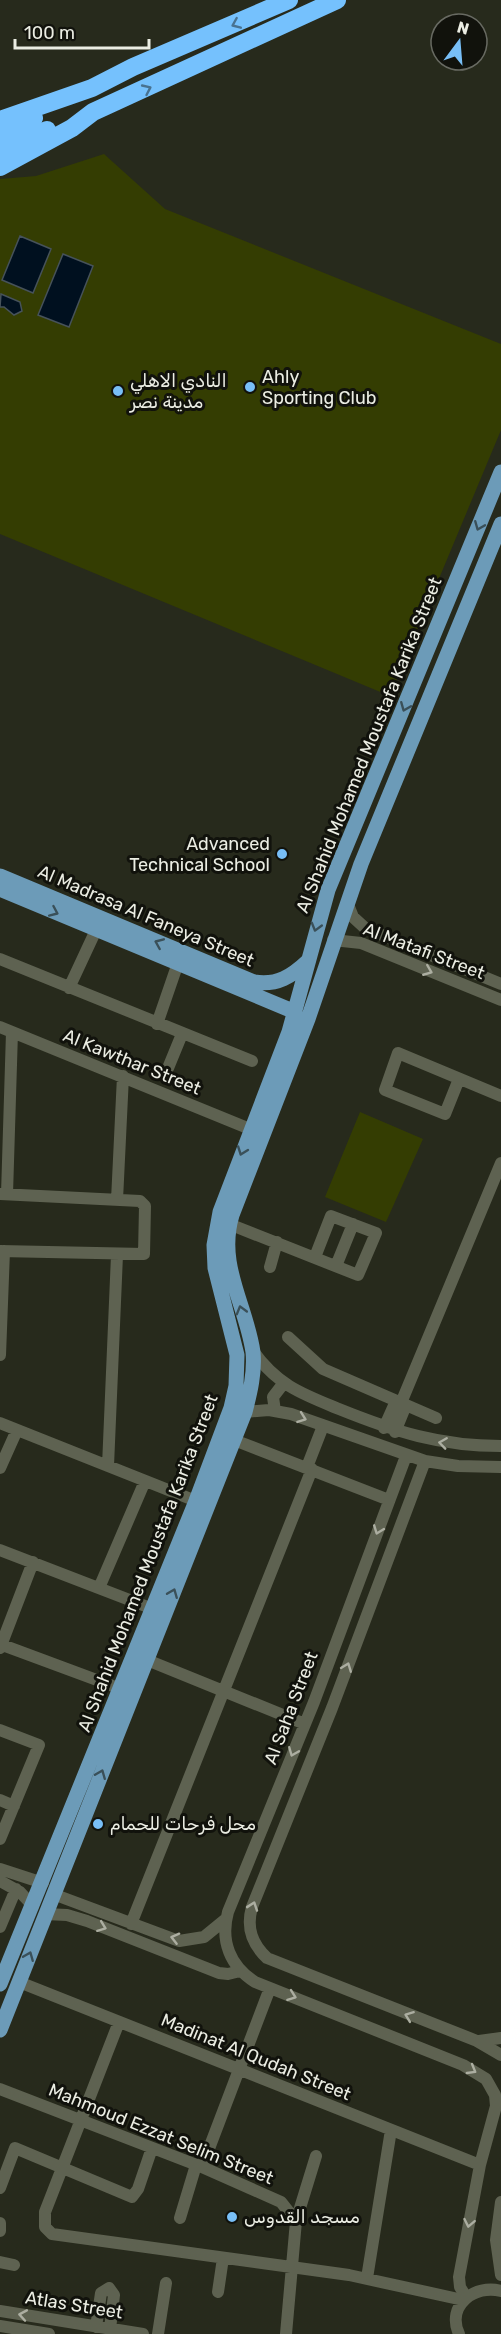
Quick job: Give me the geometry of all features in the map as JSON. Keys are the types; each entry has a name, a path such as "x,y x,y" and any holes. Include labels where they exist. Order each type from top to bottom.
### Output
{"highway":[{"path":"0,120 92,88 133,67 289,0"},
{"path":"0,167 72,128 93,112 338,0"},
{"path":"0,151 51,119 92,88"},
{"path":"0,135 51,119 93,112"}],"main road":[{"name":"Al Shahid Mohamed Moustafa Karika Street","path":"48,1889 121,1689 231,1408 236,1386 235,1341 217,1280 214,1245 220,1212 250,1129 282,1052 295,1012 320,914 337,868 501,472"},
{"name":"Al Shahid Mohamed Moustafa Karika Street","path":"0,1984 39,1910 147,1660 245,1412 252,1381 253,1351 228,1264 226,1248 229,1224 308,1019 347,902 501,524"},
{"name":"Al Madrasa Al Faneya Street","path":"0,876 254,982 275,982"},
{"name":"Al Madrasa Al Faneya Street","path":"0,889 295,1012"},
{"path":"269,1002 274,995 275,982 291,976 308,961"},
{"name":"Al Shahid Mohamed Moustafa Karika Street","path":"0,2030 19,1982 39,1910"}],"street":[{"name":"Al Matafi Street","path":"347,902 356,921 374,931 501,984"},
{"path":"69,988 96,930"},
{"path":"368,946 368,936 374,931"},
{"name":"Al Matafi Street","path":"333,940 368,946 501,1000"},
{"path":"0,958 252,1061"},
{"path":"157,1024 178,963"},
{"path":"0,1355 2,1251 144,1254 145,1230 143,1202 3,1194 6,1030"},
{"name":"Al Kawthar Street","path":"6,1030 250,1129"},
{"path":"166,1073 182,1034"},
{"path":"459,1078 445,1114 387,1092 384,1087 398,1053 459,1078 501,1096"},
{"path":"117,1200 123,1076"},
{"path":"390,1430 498,1181 501,1163"},
{"path":"229,1224 359,1275 376,1233 331,1217 315,1257"},
{"path":"336,1266 352,1224"},
{"path":"270,1267 277,1242"},
{"path":"108,1466 117,1255"},
{"path":"288,1337 323,1369 436,1418"},
{"path":"253,1351 266,1370 283,1384 390,1430 448,1444 501,1446"},
{"path":"275,1411 273,1397 283,1384"},
{"path":"245,1412 275,1411 425,1461 458,1466 501,1467"},
{"path":"0,1423 196,1502"},
{"path":"131,1924 224,1691 323,1426"},
{"path":"0,1468 16,1430"},
{"path":"234,1440 389,1500"},
{"name":"Al Saha Street","path":"240,1971 228,1948 226,1919 314,1702 406,1456"},
{"name":"Al Saha Street","path":"425,1461 332,1708 250,1914 249,1928 253,1942 267,1958 477,2041"},
{"path":"400,1471 411,1471 418,1478"},
{"path":"99,1588 145,1481"},
{"path":"0,1550 153,1609"},
{"path":"33,1562 1,1645 121,1689"},
{"path":"147,1660 304,1724"},
{"path":"321,1680 328,1686 339,1687"},
{"path":"314,1702 325,1703 332,1708"},
{"path":"0,1730 39,1745 0,1839"},
{"path":"0,1800 14,1806"},
{"path":"0,1869 39,1910 77,1917 219,1973 228,1974 240,1971 255,1982 408,2041 463,2065 486,2079 495,2095 496,2106 480,2165 459,2277 465,2299"},
{"path":"10,1882 48,1889 84,1906 179,1941 187,1941 211,1933 226,1919"},
{"path":"0,1927 10,1882"},
{"path":"77,1917 77,1911 84,1906"},
{"name":"Madinat Al Qudah Street","path":"19,1982 480,2165"},
{"path":"180,2218 270,1988"},
{"path":"119,2022 44,2219 45,2227 52,2234 367,2278 465,2299"},
{"path":"477,2041 501,2038"},
{"path":"477,2041 501,2055"},
{"name":"Mahmoud Ezzat Selim Street","path":"0,2089 199,2166 281,2202 287,2206 296,2221"},
{"path":"367,2278 391,2130"},
{"path":"0,2188 15,2148 132,2197 138,2189 152,2148"},
{"path":"286,2334 290,2267 296,2221 316,2156"},
{"path":"501,2202 496,2240 501,2275"},
{"path":"0,2223 0,2231"},
{"path":"218,2292 223,2258"},
{"path":"0,2262 14,2265"},
{"path":"159,2334 166,2283"},
{"path":"96,2327 101,2293 109,2288 114,2295 110,2329"},
{"path":"459,2334 456,2319 465,2299 482,2289 501,2291"},
{"name":"Atlas Street","path":"0,2311 143,2334"},
{"path":"47,2334 48,2319"},
{"name":"Atlas Street","path":"0,2326 47,2334"}],"green space":[{"name":"Ahly Sporting Club","path":"104,154 165,209 501,344 501,430 390,696 0,534 0,179 36,176"},
{"path":"360,1112 423,1139 386,1222 325,1197"}],"water":[{"path":"20,236 51,249 33,293 2,280"},
{"path":"63,254 93,266 69,327 38,315"},
{"path":"1,294 20,302 22,311 14,315 4,307 0,307"}],"place":[{"name":"Ahly Sporting Club","path":"250,387"},
{"name":"النادي الاهلي مدينة نصر","path":"118,391"},
{"name":"Advanced Technical School","path":"282,854"},
{"name":"محل فرحات للحمام","path":"98,1824"},
{"name":"مسجد القدوس","path":"232,2217"}]}
